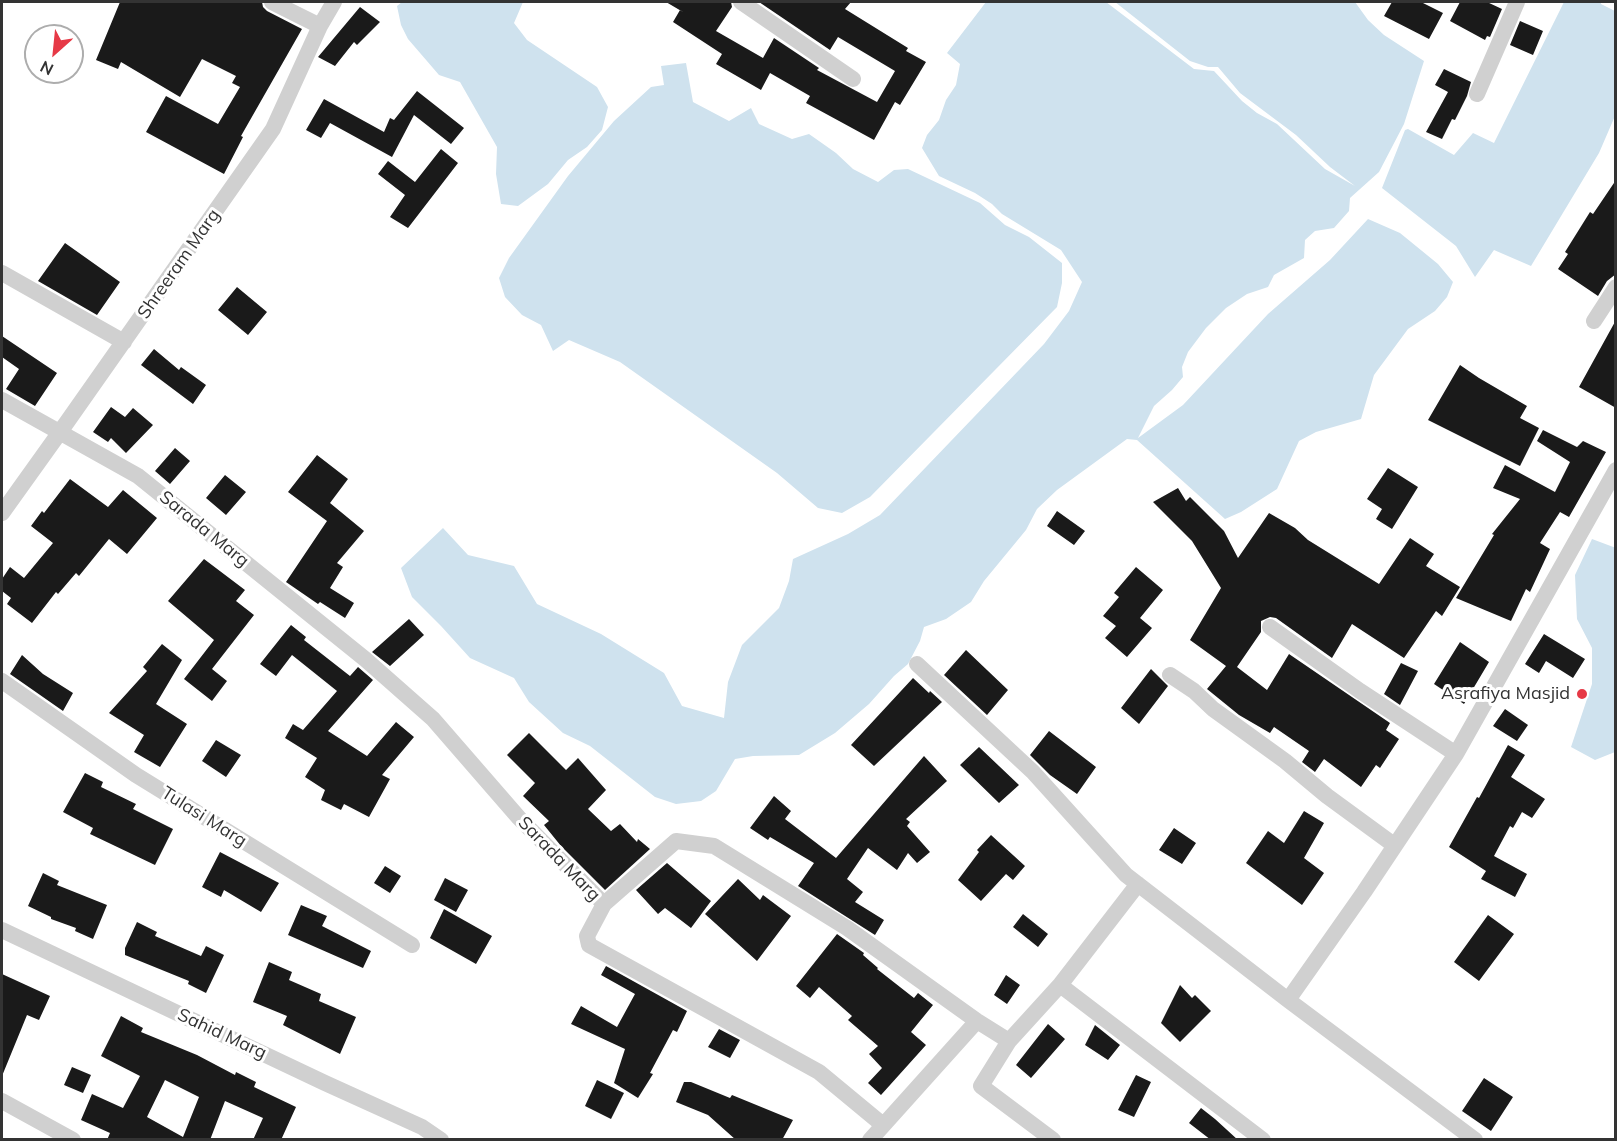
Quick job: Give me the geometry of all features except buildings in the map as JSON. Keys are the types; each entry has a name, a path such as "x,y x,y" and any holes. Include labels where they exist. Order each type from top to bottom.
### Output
{"street":[{"path":"272,2 320,26"},
{"name":"Shreeram Marg","path":"2,513 273,129 320,26 334,2"},
{"path":"741,2 853,79"},
{"path":"1477,94 1517,2"},
{"path":"2,273 124,342"},
{"path":"1594,321 1616,287"},
{"name":"Sarada Marg","path":"2,399 138,476 365,659 433,719 519,819 603,904 676,841 714,846 847,928 977,1021 1009,1041"},
{"path":"1288,1000 1456,754 1616,470"},
{"path":"1270,627 1360,691 1456,754"},
{"path":"917,664 1033,772 1126,875 1475,1140"},
{"path":"1170,675 1394,845"},
{"name":"Tulasi Marg","path":"2,681 136,775 412,945"},
{"path":"1053,1140 981,1086 1009,1041 1060,985 1138,884"},
{"path":"603,904 587,936 589,945 819,1072 883,1125"},
{"name":"Sahid Marg","path":"2,930 422,1127 441,1140"},
{"path":"1060,985 1263,1140"},
{"path":"870,1140 977,1021"},
{"path":"2,1101 73,1140"}],"water":[{"path":"402,2 523,2 514,23 527,40 597,87 608,107 602,130 587,147 568,160 548,184 518,206 501,204 496,174 497,147 460,82 439,75 408,39 401,25 397,6"},
{"path":"986,2 1106,2 1194,69 1214,71 1242,101 1277,124 1325,169 1355,186 1330,167 1296,135 1240,93 1218,67 1208,67 1190,61 1115,2 1355,2 1368,20 1384,35 1424,61 1404,124 1379,172 1350,198 1349,211 1334,228 1315,231 1305,240 1304,258 1274,275 1268,287 1247,294 1226,308 1206,328 1188,352 1182,367 1183,377 1154,406 1138,438 1183,405 1268,314 1330,260 1368,219 1400,233 1438,264 1453,282 1447,297 1435,311 1408,329 1374,375 1361,419 1316,432 1299,441 1277,489 1241,512 1225,519 1137,440 1127,439 1057,490 1037,509 1026,530 984,581 971,602 946,619 924,627 920,641 908,664 869,704 835,733 799,755 753,756 735,759 716,791 701,801 676,804 655,797 590,746 563,733 529,702 514,678 470,658 412,597 401,568 443,528 468,555 514,566 537,604 601,634 664,673 682,706 724,718 728,682 742,645 779,608 789,581 793,559 848,534 880,515 1044,344 1069,311 1082,282 1061,250 1002,214 975,193 939,176 922,148 956,85 960,64 947,53"},
{"path":"1564,2 1601,2 1615,11 1615,116 1599,153 1531,266 1494,250 1475,277 1456,246 1382,188 1405,130 1408,129 1454,155 1473,133 1494,143"},
{"path":"686,63 693,102 729,121 751,108 759,124 792,139 809,134 836,153 853,169 878,182 894,170 908,169 980,203 1005,225 1029,237 1062,263 1062,283 1057,307 870,497 842,513 818,508 777,473 620,362 569,340 553,351 541,325 522,315 505,297 499,278 509,258 568,176 614,121 651,87 664,85 661,66"},
{"path":"1592,539 1616,548 1615,752 1595,760 1571,747 1592,684 1592,648 1577,619 1575,575"}],"place":[{"name":"Asrafiya Masjid","path":"1582,694"}]}
